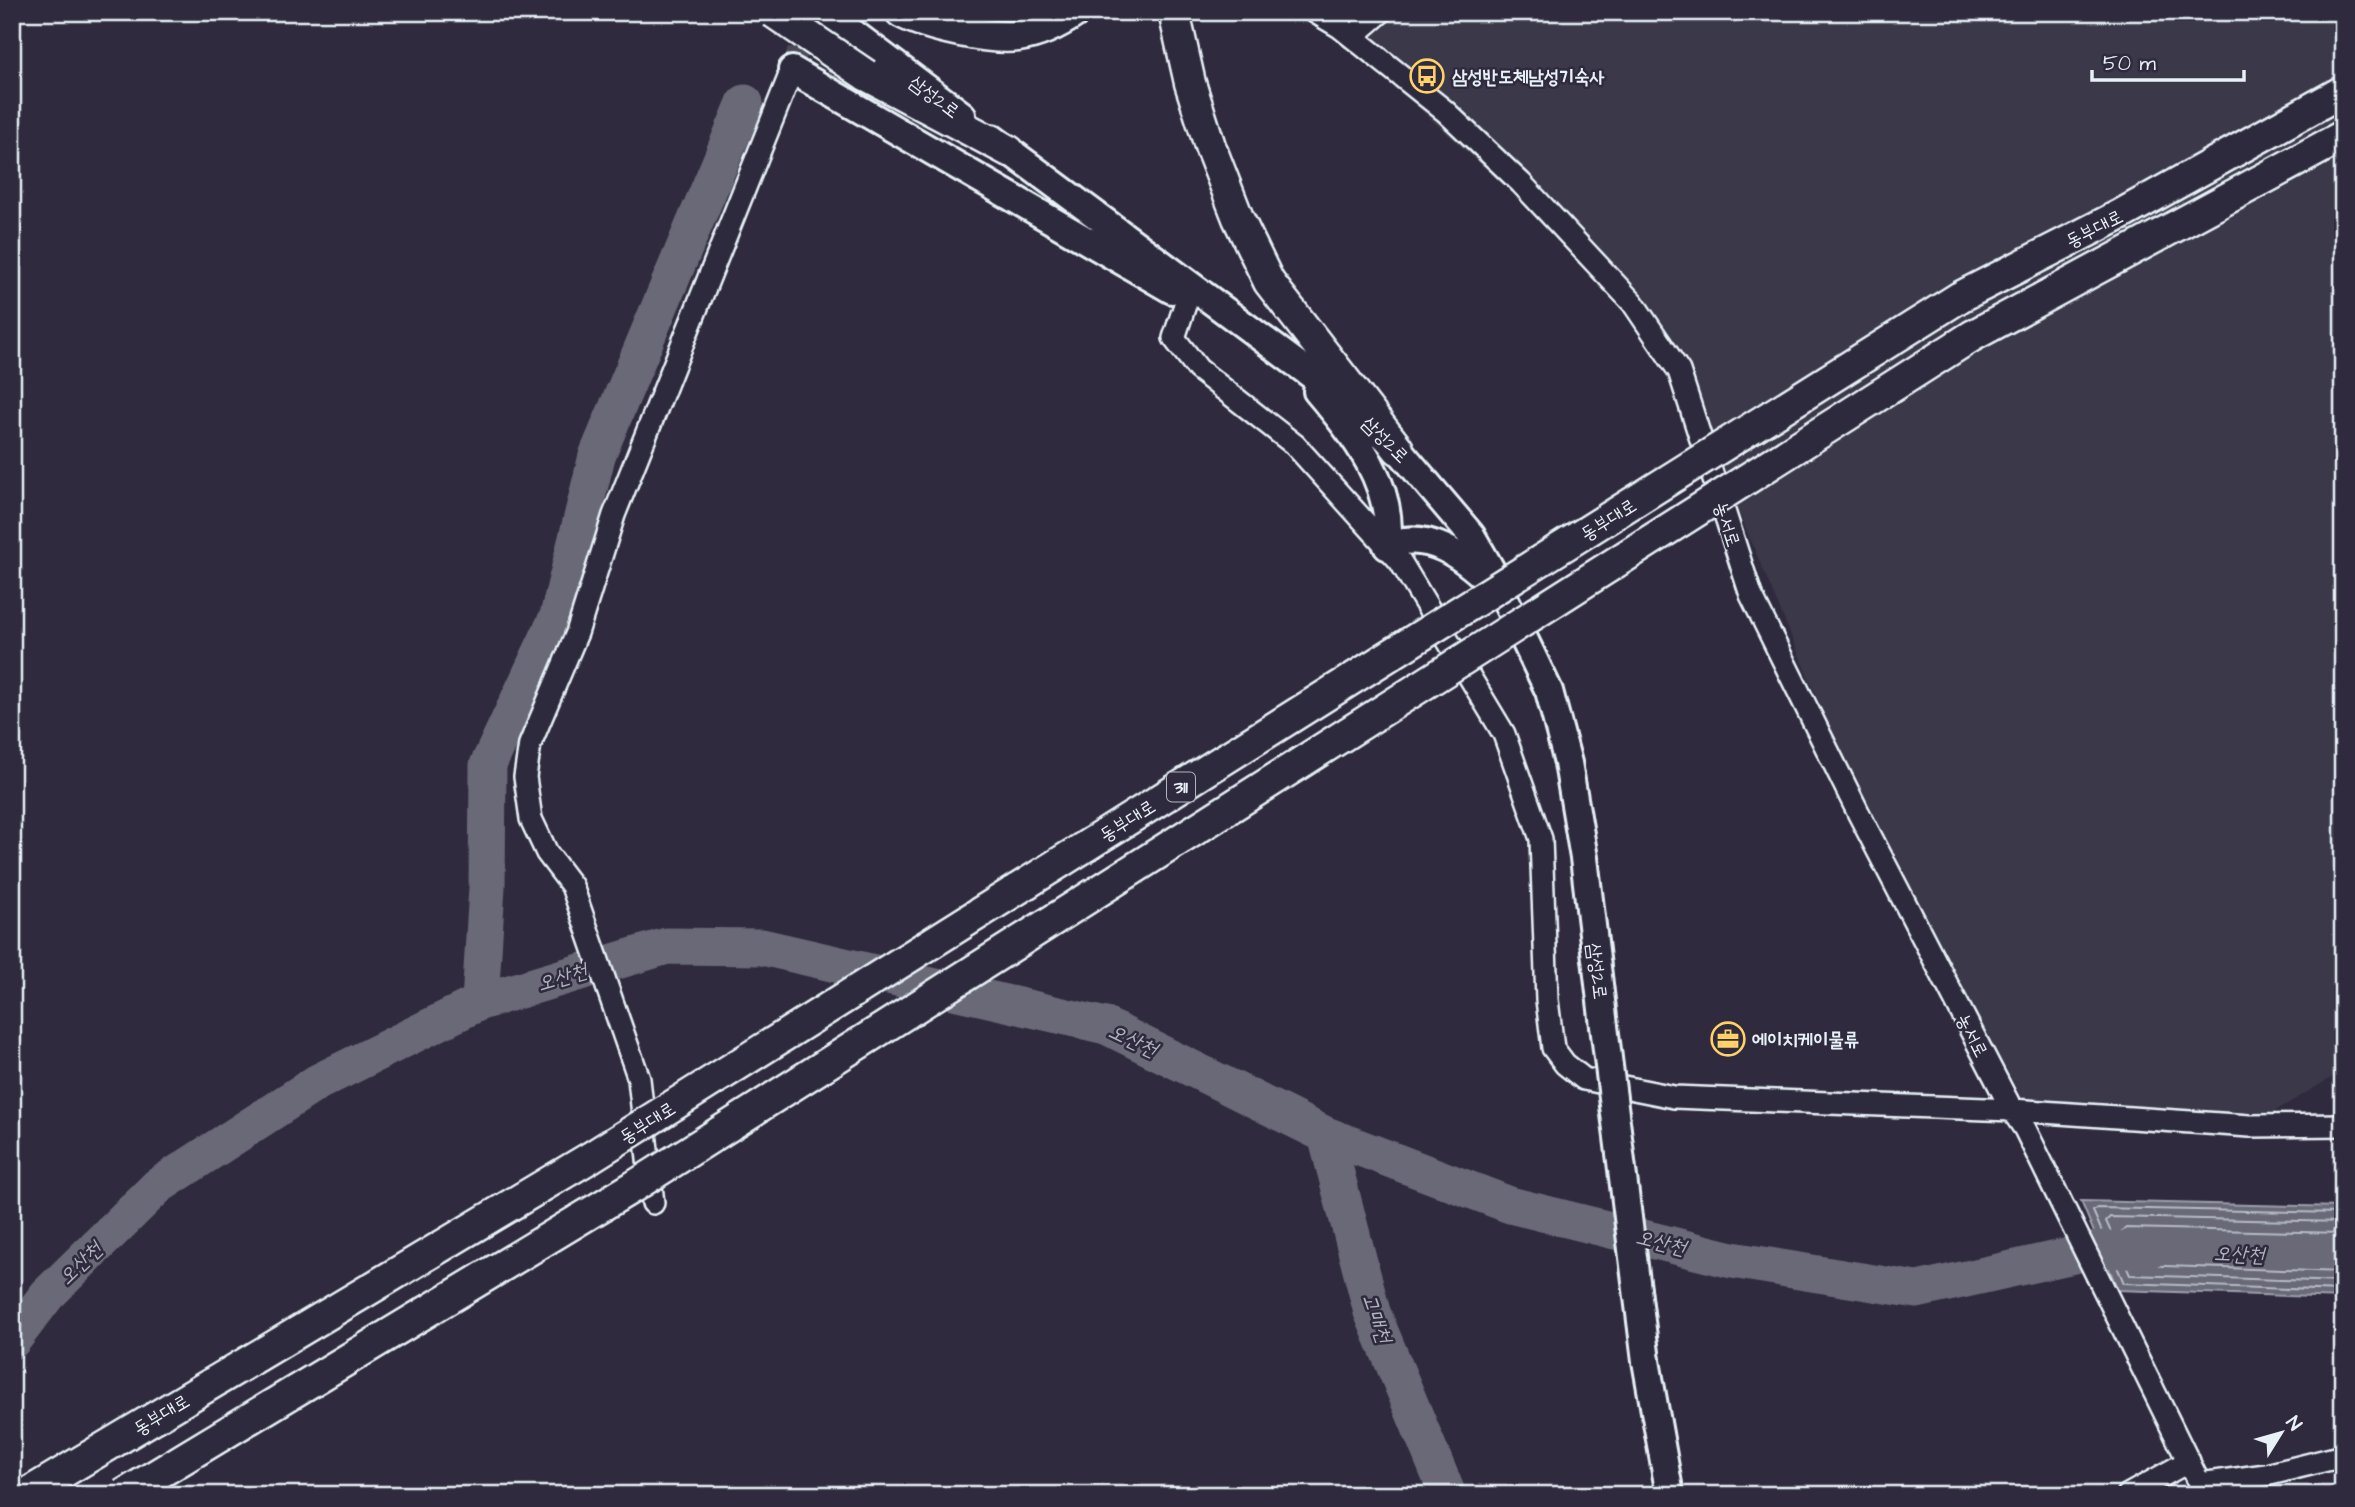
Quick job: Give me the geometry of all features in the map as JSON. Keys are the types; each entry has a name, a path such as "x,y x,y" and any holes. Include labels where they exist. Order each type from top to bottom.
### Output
{"highway":[{"path":"773,12 870,63 1009,151"},
{"path":"901,12 916,20 989,34 1018,36 1044,29 1075,12"},
{"path":"1177,18 1210,145 1238,218 1269,282 1398,449"},
{"name":"동부대로","path":"25,1495 603,1150 1960,297 2120,215 2343,90"},
{"name":"동부대로","path":"123,1495 634,1187 1972,335 2343,136"}],"main road":[{"path":"825,12 870,63"},
{"path":"792,70 1287,357 1350,433 1378,478 1387,502 1387,546 1398,541 1420,540 1443,547 1473,565 1503,595"},
{"name":"삼성2로","path":"1009,151 1348,402 1398,449 1471,535 1503,595 1549,691 1568,763 1584,858 1646,1361 1671,1495"}],"street":[{"name":"농서로","path":"1315,12 1352,37 1445,111 1521,183 1633,303 1678,371 1751,595 1859,814 2012,1110 2025,1129 2189,1461"},
{"path":"1352,37 1381,12"},
{"path":"653,1203 639,1079 572,886 547,853 531,819 525,777 530,744 577,632 618,505 792,70"},
{"path":"1187,299 1174,338 1198,369 1295,445 1400,561 1504,734 1541,839 1553,1048 1565,1064 1584,1079 1674,1097 2012,1110 2250,1126 2343,1125"},
{"path":"2128,1495 2189,1461 2203,1489 2343,1456"}],"shaded area":[{"path":"1313,12 2343,12 2343,1071 2257,1122 2023,1100 1864,809 1685,385 1592,266"}],"water":[{"path":"2081,1201 2343,1207 2343,1298 2118,1290"}],"waterway":[{"path":"480,1002 487,887 488,765 558,616 597,456 745,103"},
{"name":"오산천","path":"12,1341 47,1295 158,1186 318,1082 480,1002 667,946 762,947 1106,1026 1326,1135 1510,1205 1732,1260 1917,1290 2101,1249 2149,1251"},
{"name":"고매천","path":"1326,1135 1372,1312 1448,1495"}],"tunnel":[{"path":"792,70 809,12"}],"place":[{"name":"삼성반도체남성기숙사","path":"1427,76"},
{"name":"에이치케이물류","path":"1728,1039"}]}
